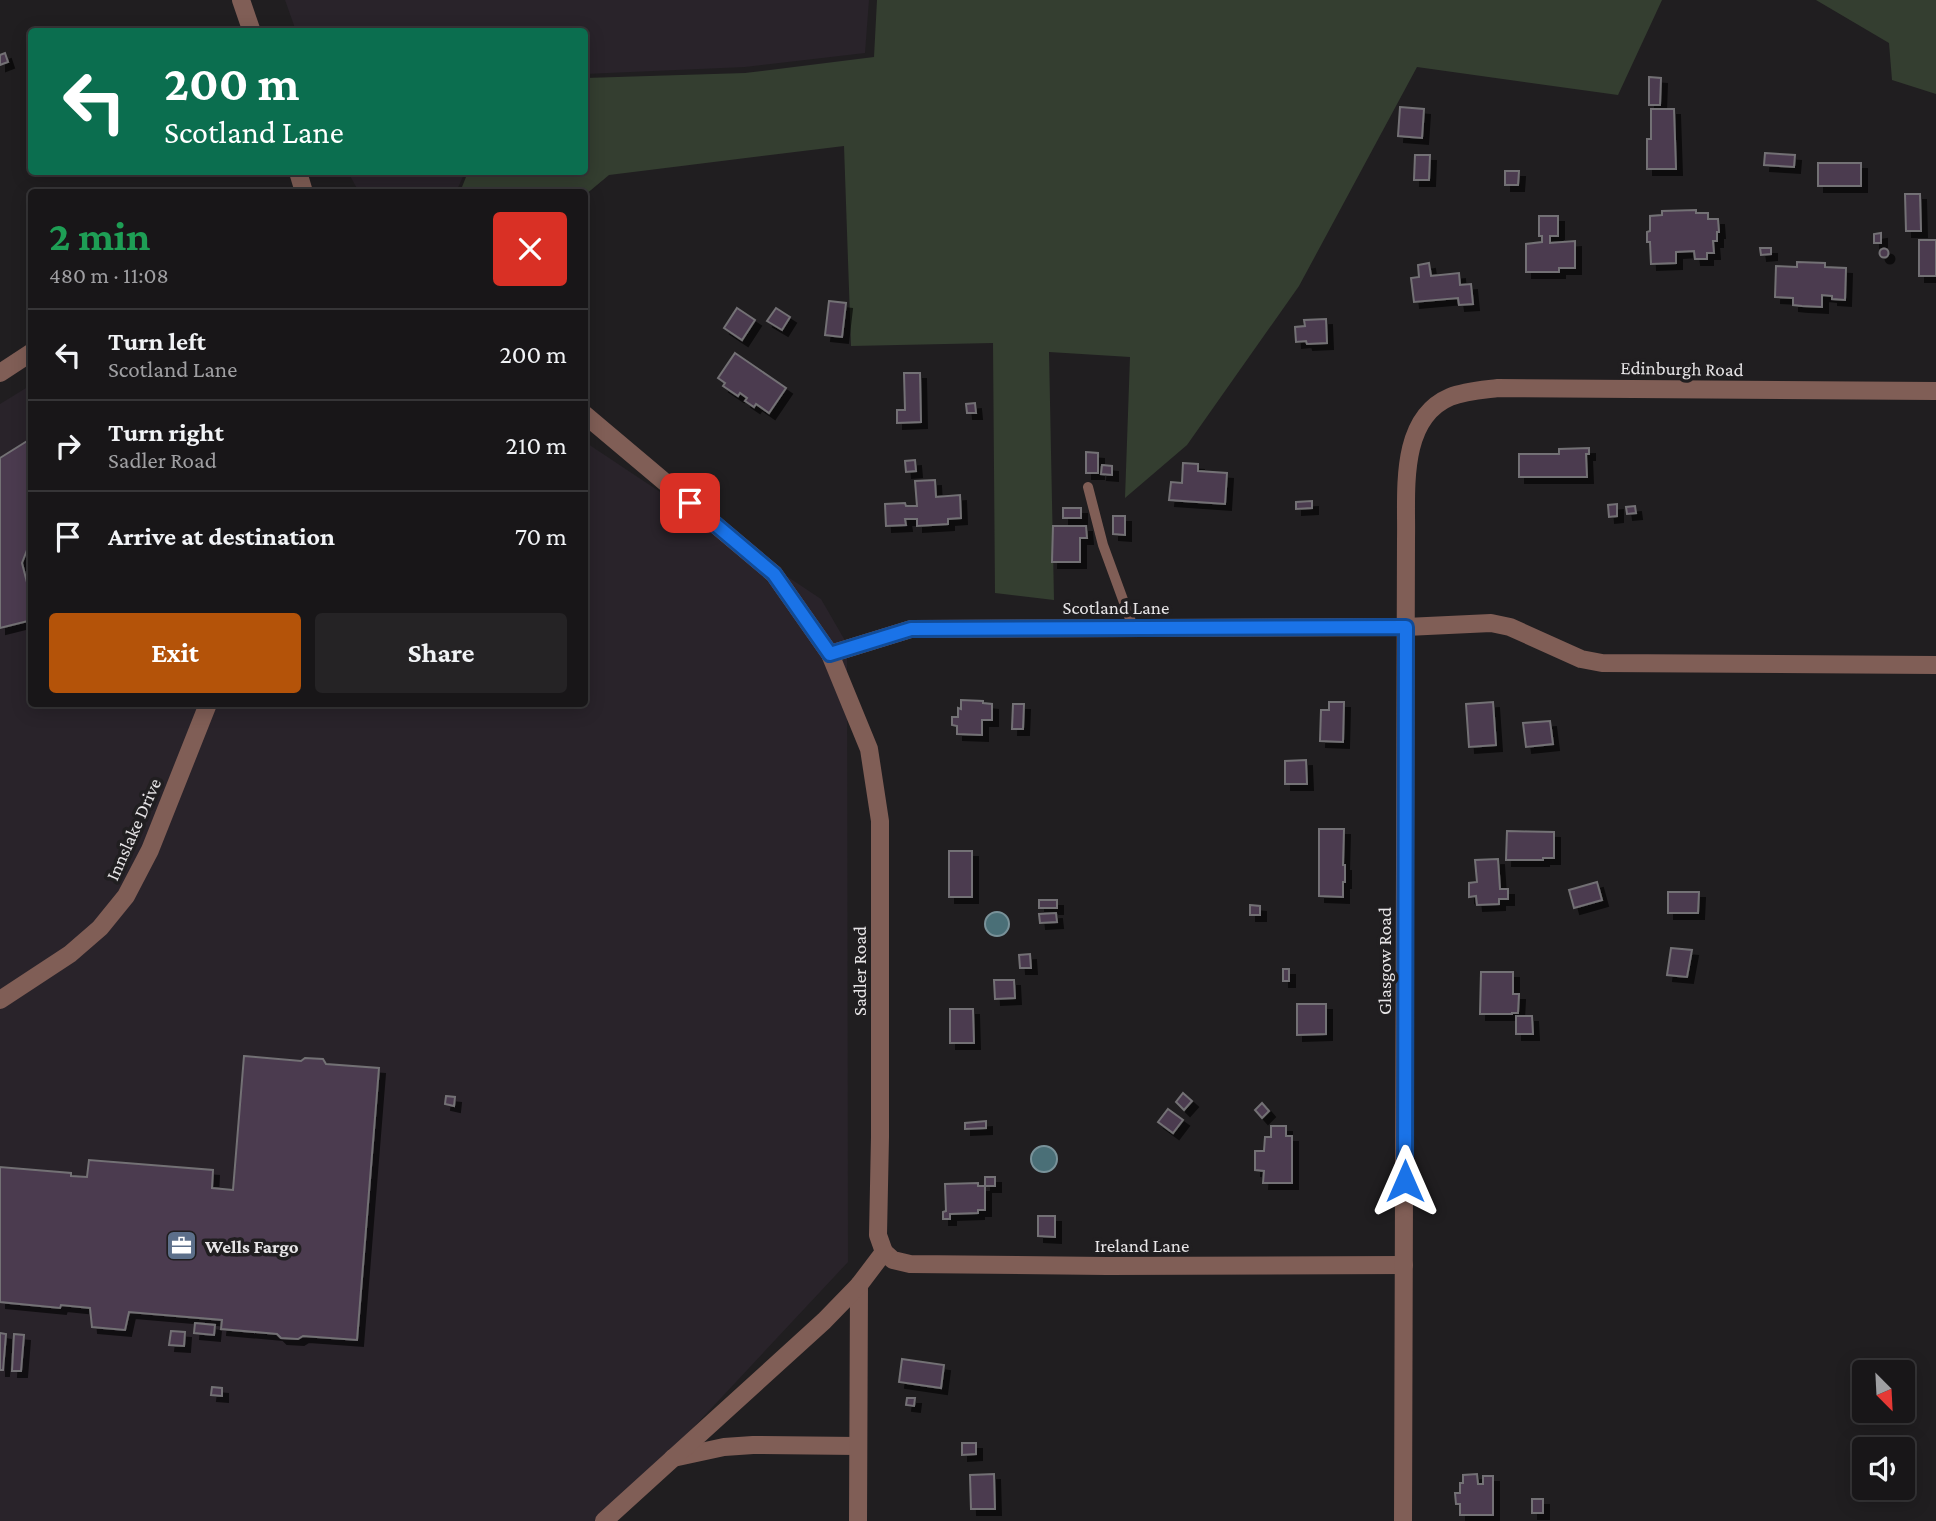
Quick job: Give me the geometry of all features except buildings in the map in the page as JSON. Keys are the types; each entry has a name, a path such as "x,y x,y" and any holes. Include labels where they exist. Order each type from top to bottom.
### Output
{"street":[{"path":"241,0 251,28"},
{"path":"0,373 28,355"},
{"name":"Edinburgh Road","path":"1432,408 1447,398 1462,393 1498,388 1936,391"},
{"name":"Glasgow Road","path":"1403,1521 1408,462 1413,436 1432,408"},
{"name":"Sadler Road","path":"588,417 774,574 830,654 869,749 880,821 878,1235 884,1252"},
{"name":"Scotland Lane","path":"830,654 911,629 1406,627 1491,623 1510,627 1581,659 1602,663 1936,666"},
{"name":"Innslake Drive","path":"0,1000 70,954 100,928 126,896 150,850 207,707"},
{"path":"604,1521 824,1321 859,1285 884,1252"},
{"name":"Ireland Lane","path":"884,1252 893,1260 910,1264 1404,1265"},
{"path":"858,1521 859,1285"},
{"path":"673,1458 724,1447 752,1445 858,1446"}],"lane":[{"path":"1088,487 1103,545 1133,627"}],"shaded area":[{"path":"285,0 869,0 865,53 745,67 588,74 588,28 295,28"},
{"path":"350,175 464,175 457,189 357,189"},
{"path":"28,387 28,707 588,707 588,444 821,599 847,644 848,1262 606,1521 0,1521 0,404"}],"green space":[{"path":"877,0 1662,0 1618,95 1417,67 1299,286 1187,445 1125,498 1130,357 1049,352 1054,600 995,593 993,343 851,346 844,146 609,175 588,192 588,189 461,189 467,175 588,175 588,78 745,73 874,57"},
{"path":"1816,0 1936,0 1936,94 1892,80 1889,43"}],"water":[{"path":"997,912 1006,915 1009,924 1006,933 997,936 988,933 985,924 988,915"},
{"path":"1044,1146 1053,1150 1057,1159 1053,1168 1044,1172 1035,1168 1031,1159 1035,1150"}],"place":[{"name":"Wells Fargo","path":"182,1246"}],"route":[{"path":"690,503 774,574 830,654 911,629 1406,627 1405,1181"}]}
